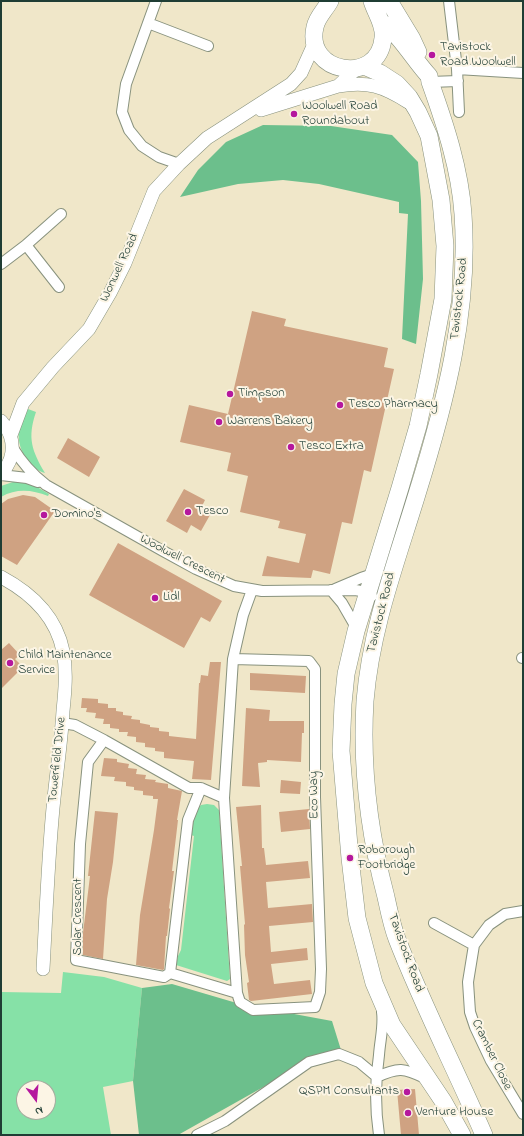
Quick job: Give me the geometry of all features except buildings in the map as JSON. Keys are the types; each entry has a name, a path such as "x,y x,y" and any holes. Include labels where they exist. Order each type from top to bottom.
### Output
{"highway":[{"path":"389,1 412,39 429,79"},
{"path":"328,5 320,15 315,28 315,42 320,54 330,64 344,69 361,67 375,58 382,45 384,31 376,12"},
{"name":"Tavistock Road","path":"376,12 395,34 429,79 452,153 459,184 463,213 465,257 462,306 453,360 417,494 382,606 370,660 366,701 365,774 372,836 396,937 420,995 484,1135"},
{"name":"Tavistock Road","path":"361,67 380,73 397,84 409,97 429,136 441,200 446,246 443,299 418,426 367,592 346,674 343,704 342,758 349,851 356,918 374,983 392,1025 443,1101 462,1135"}],"street":[{"path":"156,1 126,84 122,112 129,130 142,146 159,157 179,164"},
{"path":"449,1 457,69 459,112"},
{"path":"148,23 208,46"},
{"name":"Wonwell Road","path":"1,475 10,461 12,442 23,403 53,367 88,329 110,293 125,263 154,191 179,164 207,138 291,84 301,73 315,42"},
{"name":"Wonwell Road","path":"244,115 338,86 361,67"},
{"path":"457,69 523,73"},
{"path":"429,79 458,82"},
{"path":"338,86 364,83 396,94 414,106"},
{"path":"1,264 26,245 61,214"},
{"path":"26,245 59,287"},
{"path":"1,421 12,442"},
{"name":"Woolwell Crescent","path":"12,442 20,460 31,473 46,485"},
{"name":"Woolwell Crescent","path":"1,475 27,478 46,485 196,569 234,586 262,591 331,590 373,574"},
{"name":"Towerfield Drive","path":"1,577 20,587 34,598 56,631 63,651 66,680 53,808 43,968"},
{"path":"201,788 188,820 170,973 238,997 224,798 233,660 243,615 252,590"},
{"path":"331,590 367,592 382,606"},
{"path":"331,590 342,603 357,629"},
{"name":"Eco Way","path":"233,660 309,661 315,669 315,796 321,970 320,992 315,1007 253,1010 238,997"},
{"path":"62,723 75,725 189,788 201,788 224,798"},
{"name":"Solar Crescent","path":"104,740 88,762 80,844 76,960 164,977 170,973"},
{"name":"Cramber Close","path":"523,910 505,914 490,924 474,945 468,982 470,1012 475,1027 491,1060 523,1114"},
{"path":"434,923 474,945"},
{"name":"Tavistock Road","path":"379,1135 376,1113 377,1077 384,1022 380,997"},
{"path":"197,1135 226,1121 309,1062 339,1054 359,1062 377,1077 387,1072 398,1070 410,1071 430,1081"}],"green space":[{"path":"263,125 331,126 392,135 418,162 421,201 423,279 416,344 402,339 408,214 399,213 399,202 319,184 283,180 238,184 180,197 198,170 226,142"},
{"path":"28,409 36,412 31,437 32,444 45,473 33,467 24,456 19,443 19,429"},
{"path":"16,481 32,484 49,494 48,496 36,492 19,491 1,497 1,486"},
{"path":"201,805 214,805 219,810 230,979 227,981 176,965 181,950 194,836 191,835 195,812"},
{"path":"63,972 104,977 142,988 133,1081 103,1087 111,1135 1,1135 1,992 61,993"},
{"path":"172,984 240,1004 332,1021 341,1050 322,1054 178,1135 139,1135 133,1081 142,988"}],"place":[{"name":"Tavistock Road Woolwell","path":"432,55"},
{"name":"Woolwell Road Roundabout","path":"294,114"},
{"name":"Timpson","path":"230,394"},
{"name":"Tesco Pharmacy","path":"340,405"},
{"name":"Warrens Bakery","path":"219,422"},
{"name":"Tesco Extra","path":"291,447"},
{"name":"Tesco","path":"188,512"},
{"name":"Domino's","path":"44,515"},
{"name":"Lidl","path":"155,598"},
{"name":"Child Maintenance Service","path":"10,663"},
{"name":"Roborough Footbridge","path":"350,858"},
{"name":"QSPM Consultants","path":"407,1092"},
{"name":"Venture House","path":"408,1113"}]}
